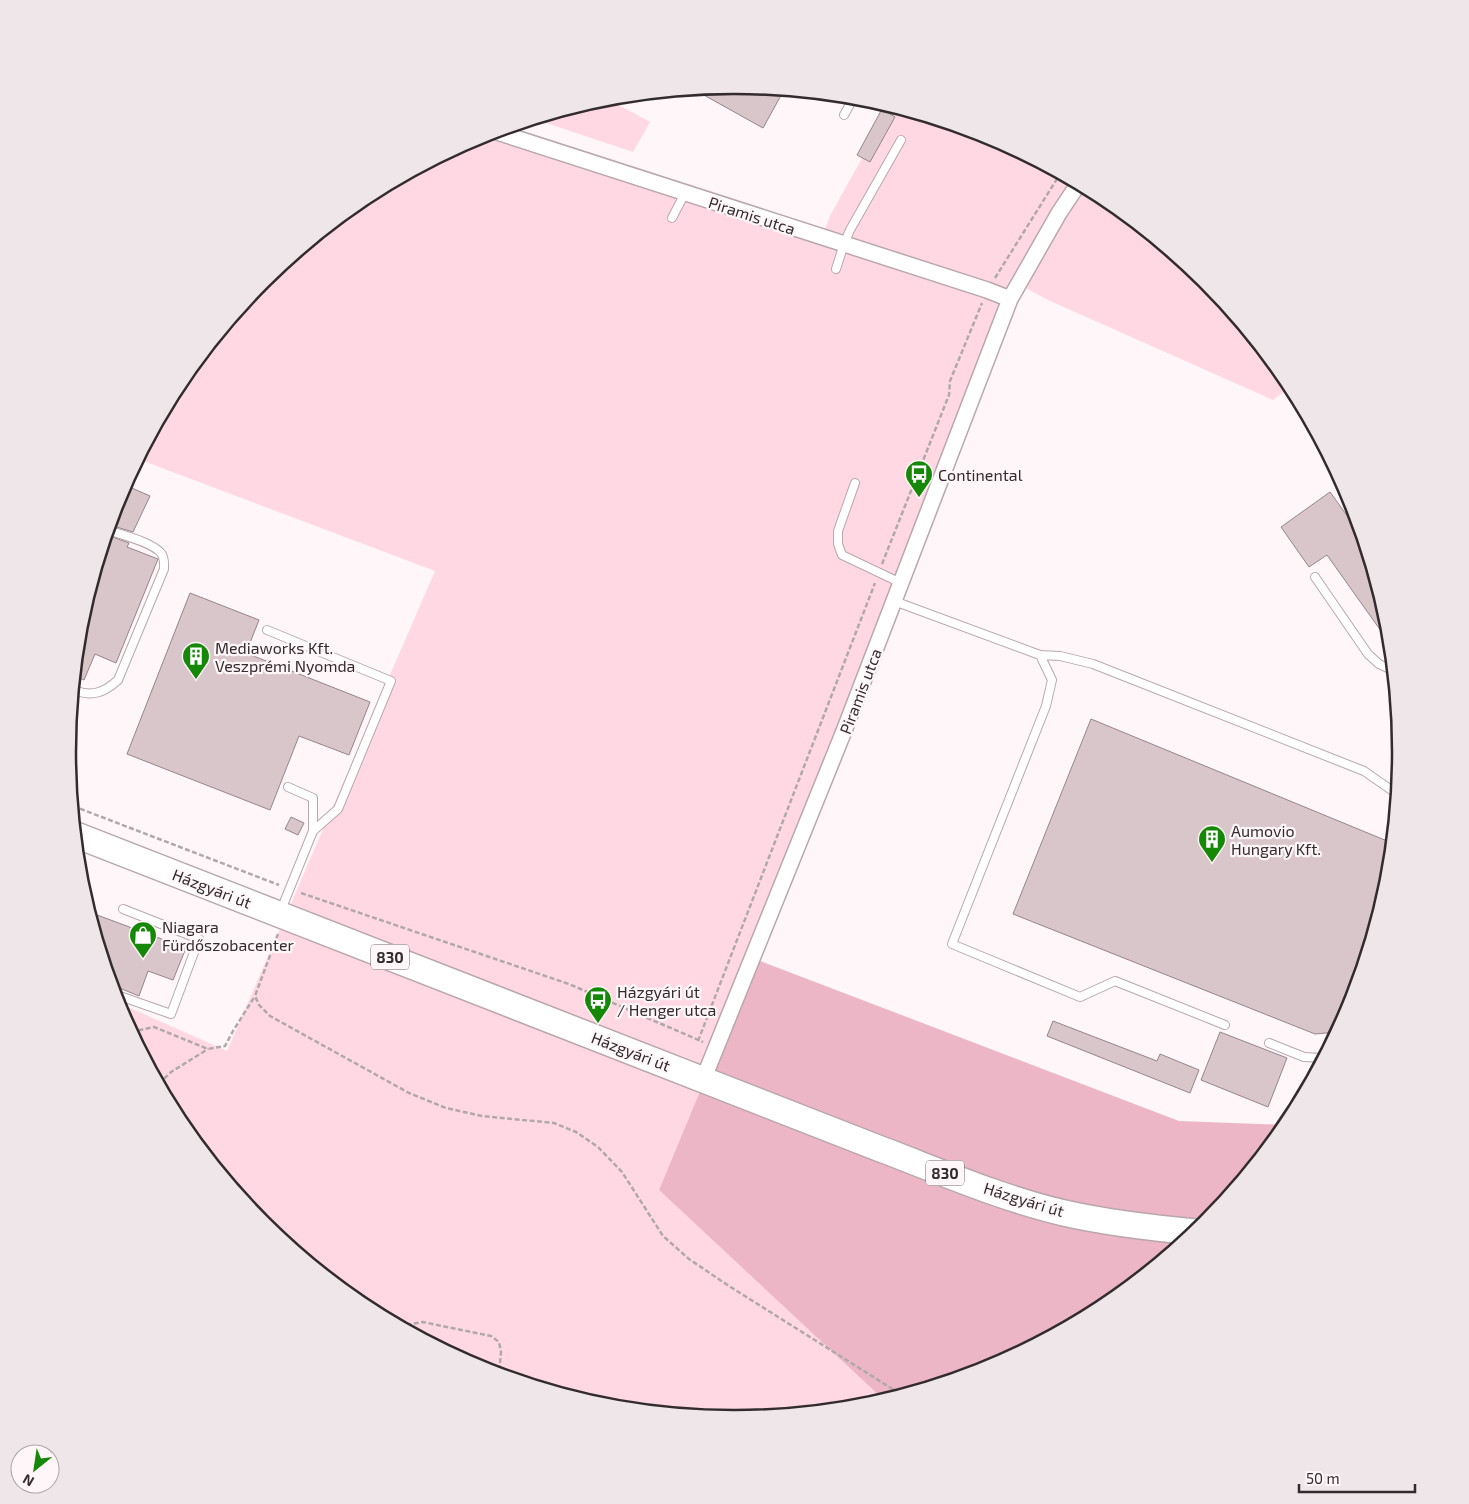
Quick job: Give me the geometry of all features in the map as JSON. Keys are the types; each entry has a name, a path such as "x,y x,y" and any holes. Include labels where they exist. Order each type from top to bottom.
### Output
{"main road":[{"name":"Házgyári út","path":"82,837 1000,1194 1063,1213 1132,1226 1186,1231"}],"street":[{"name":"Piramis utca","path":"507,135 1010,299"},
{"name":"Piramis utca","path":"703,1080 841,740 1010,299 1059,213 1075,189"}],"lane":[{"path":"844,114 850,104"},
{"path":"836,269 850,230 902,140"},
{"path":"672,218 685,193"},
{"path":"855,483 838,531 838,544 842,555 901,583"},
{"path":"80,693 105,691 118,680 164,569 162,554 151,546 114,532"},
{"path":"1315,577 1368,654 1379,664 1387,668"},
{"path":"894,601 1040,656 1060,656 1093,664 1364,771 1391,790"},
{"path":"267,630 391,682 338,808 313,831"},
{"path":"1040,656 1052,680 1046,706 952,944 1080,997 1115,982 1225,1026"},
{"path":"282,915 313,831 313,798 288,787"},
{"path":"123,908 200,939 171,1014 124,997"},
{"path":"1269,1043 1304,1057 1317,1058"}],"path":[{"path":"698,1040 852,637 949,395 950,381 987,290 1057,178"},
{"path":"79,808 290,889 569,984 716,1047"},
{"path":"164,1080 171,1072 208,1049 225,1046 232,1031 255,996 282,915"},
{"path":"255,996 258,1005 270,1016 409,1094 446,1108 482,1116 554,1123 576,1132 598,1147 622,1172 663,1236 689,1258 761,1307 895,1390"},
{"path":"138,1030 154,1026 208,1049"},
{"path":"409,1324 423,1322 491,1336 499,1342 501,1352 500,1366"}],"shaded area":[{"path":"617,104 650,122 633,152 544,122"},
{"path":"888,112 946,129 986,144 1064,182 1135,230 1169,257 1229,318 1257,351 1285,391 1273,400 1048,300 1020,285 755,959 659,1190 878,1394 820,1405 778,1409 734,1410 691,1409 606,1398 564,1388 523,1375 443,1342 405,1322 334,1274 300,1247 269,1217 212,1153 164,1081 144,1043 127,1007 227,1051 435,571 144,461 164,423 212,351 269,287 300,257 369,205 405,182 443,162 503,136 821,239 831,214"},
{"path":"755,959 1179,1121 1277,1125 1257,1153 1200,1217 1169,1247 1100,1299 1064,1322 986,1360 946,1375 878,1394 659,1190"}],"building":[{"path":"703,95 781,95 763,128"},
{"path":"881,110 895,117 870,162 857,155"},
{"path":"132,488 150,496 133,532 116,527"},
{"path":"1330,492 1351,521 1358,540 1381,631 1327,555 1309,567 1281,527"},
{"path":"112,537 129,543 127,547 158,559 116,663 95,654 84,680 81,679 89,624"},
{"name":"Mediaworks Kft. Veszprémi Nyomda","path":"190,593 259,620 246,653 370,702 349,755 299,736 270,810 127,754"},
{"name":"Aumovio Hungary Kft.","path":"1091,719 1387,841 1380,880 1358,964 1330,1033 1315,1034 1013,914"},
{"path":"291,817 304,823 298,835 285,829"},
{"name":"Niagara Fürdőszobacenter","path":"97,915 186,948 173,980 148,971 139,996 120,988"},
{"path":"1053,1021 1157,1061 1160,1054 1199,1070 1190,1093 1047,1036"},
{"path":"1220,1032 1287,1058 1268,1107 1201,1080"}],"place":[{"name":"Continental","path":"919,498"},
{"name":"Mediaworks Kft. Veszprémi Nyomda","path":"196,680"},
{"name":"Aumovio Hungary Kft.","path":"1212,863"},
{"name":"Niagara Fürdőszobacenter","path":"143,959"},
{"name":"Házgyári út / Henger utca","path":"598,1024"}]}
